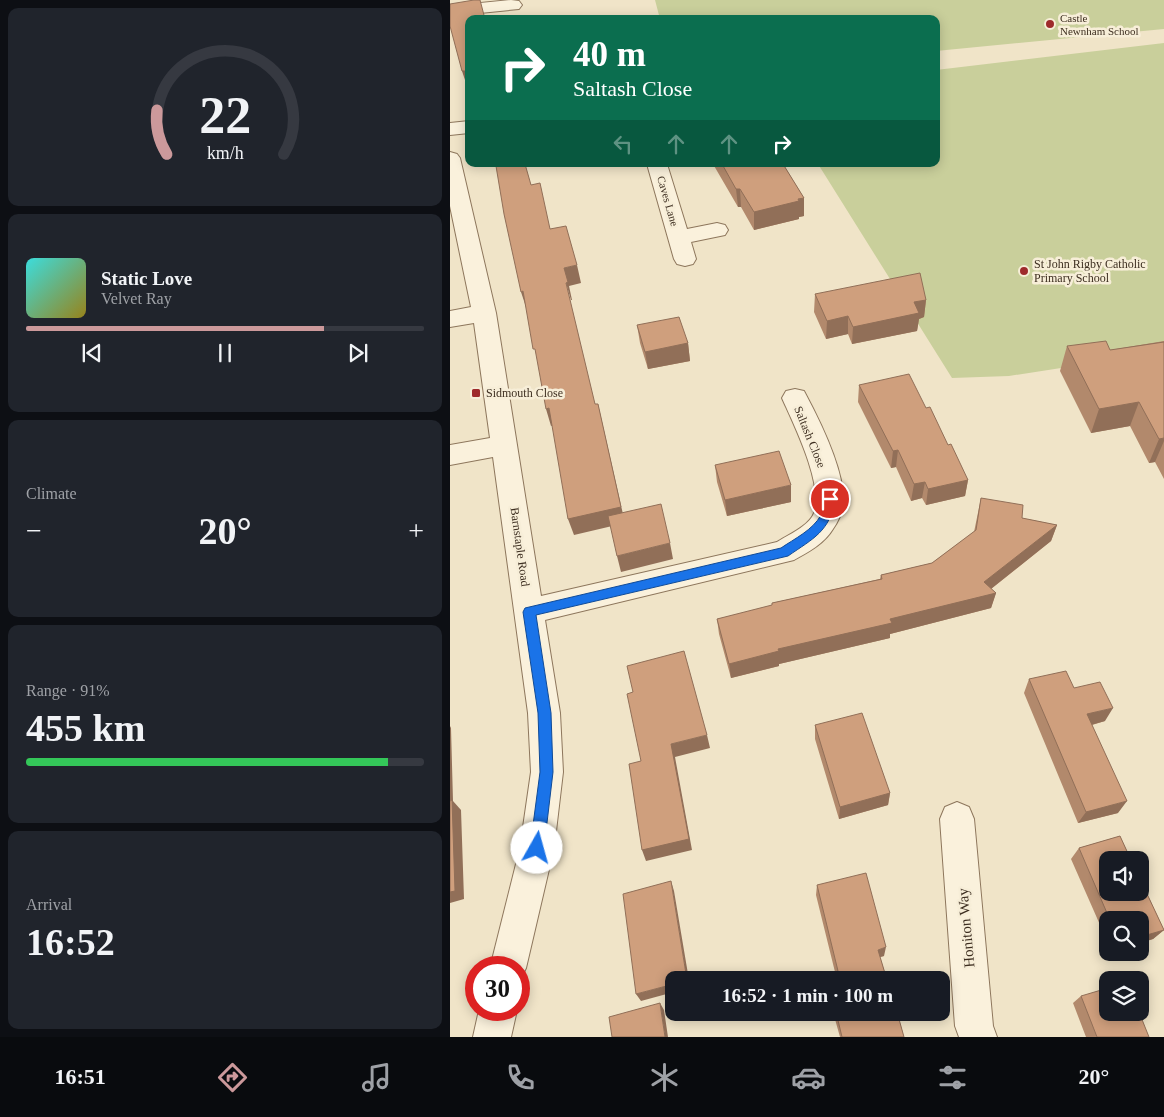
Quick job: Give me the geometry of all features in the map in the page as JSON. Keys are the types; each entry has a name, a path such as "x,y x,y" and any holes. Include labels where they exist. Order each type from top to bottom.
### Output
{"street":[{"path":"450,11 511,3 522,15"},
{"path":"450,129 465,127"},
{"name":"Barnstaple Road","path":"450,158 484,313 544,713 547,772 537,848 511,956"},
{"name":"Caves Lane","path":"659,167 686,259"},
{"name":"Caves Lane","path":"679,237 717,230"},
{"path":"450,319 484,313"},
{"name":"Saltash Close","path":"529,612 784,552 811,534 826,517 830,499 826,474 795,398"},
{"path":"450,455 505,445"},
{"name":"Honiton Way","path":"957,819 974,1026 978,1037"},
{"path":"492,1037 496,1021"}],"green space":[{"name":"Castle Newnham School","path":"655,0 1164,0 1164,29 940,51 940,15 659,15"},
{"name":"St John Rigby Catholic Primary School","path":"1164,43 1164,352 1009,376 952,378 820,167 940,167 940,70"}],"building":[{"path":"480,0 484,15 465,15 465,71 462,71 450,26 450,4"},
{"path":"496,167 526,167 531,185 540,183 550,229 566,226 577,265 564,268 568,282 566,283 595,404 598,404 621,507 568,519 549,408 546,409 523,291 521,292"},
{"path":"724,167 785,167 804,198 798,199 799,201 754,212 740,189 736,189"},
{"path":"920,273 926,300 914,302 919,313 853,327 848,316 827,321 815,294"},
{"path":"679,317 688,343 645,352 637,325"},
{"path":"1106,341 1110,350 1164,342 1164,438 1159,439 1139,402 1099,409 1067,346"},
{"path":"909,374 926,408 930,407 948,445 951,444 968,480 928,489 925,482 914,484 898,450 893,451 859,385"},
{"path":"779,451 791,485 725,500 715,465"},
{"path":"981,498 1023,505 1022,518 1057,525 984,582 996,593 890,619 892,623 778,649 779,651 729,664 717,619 772,605 772,603 882,579 881,575 932,563 976,530"},
{"path":"661,504 670,543 617,556 608,516"},
{"path":"684,651 707,735 671,744 689,839 642,850 629,764 641,761 627,694 633,692 627,666"},
{"path":"1066,671 1074,688 1100,682 1113,708 1087,714 1127,801 1086,812 1029,679"},
{"path":"862,713 890,793 840,807 815,725"},
{"path":"452,800 455,891 450,892 450,801"},
{"path":"1120,836 1127,851 1099,851 1099,894 1079,848"},
{"path":"866,873 886,947 878,950 884,971 838,971 817,885"},
{"path":"671,881 686,971 665,971 665,986 636,994 623,894"},
{"path":"1149,898 1164,930 1149,934 1149,911 1106,911 1102,901 1149,901"},
{"path":"1099,991 1099,1021 1143,1021 1149,1037 1097,1037 1081,996"},
{"path":"660,1003 665,1037 612,1037 609,1017"},
{"path":"838,1021 900,1021 904,1037 842,1037"}],"place":[{"name":"Castle Newnham School","path":"1050,24"},
{"name":"St John Rigby Catholic Primary School","path":"1024,271"},
{"name":"Sidmouth Close","path":"476,393"}],"route":[{"path":"537,848 547,772 544,713 529,612 784,552 811,534 826,517 830,499"}]}
